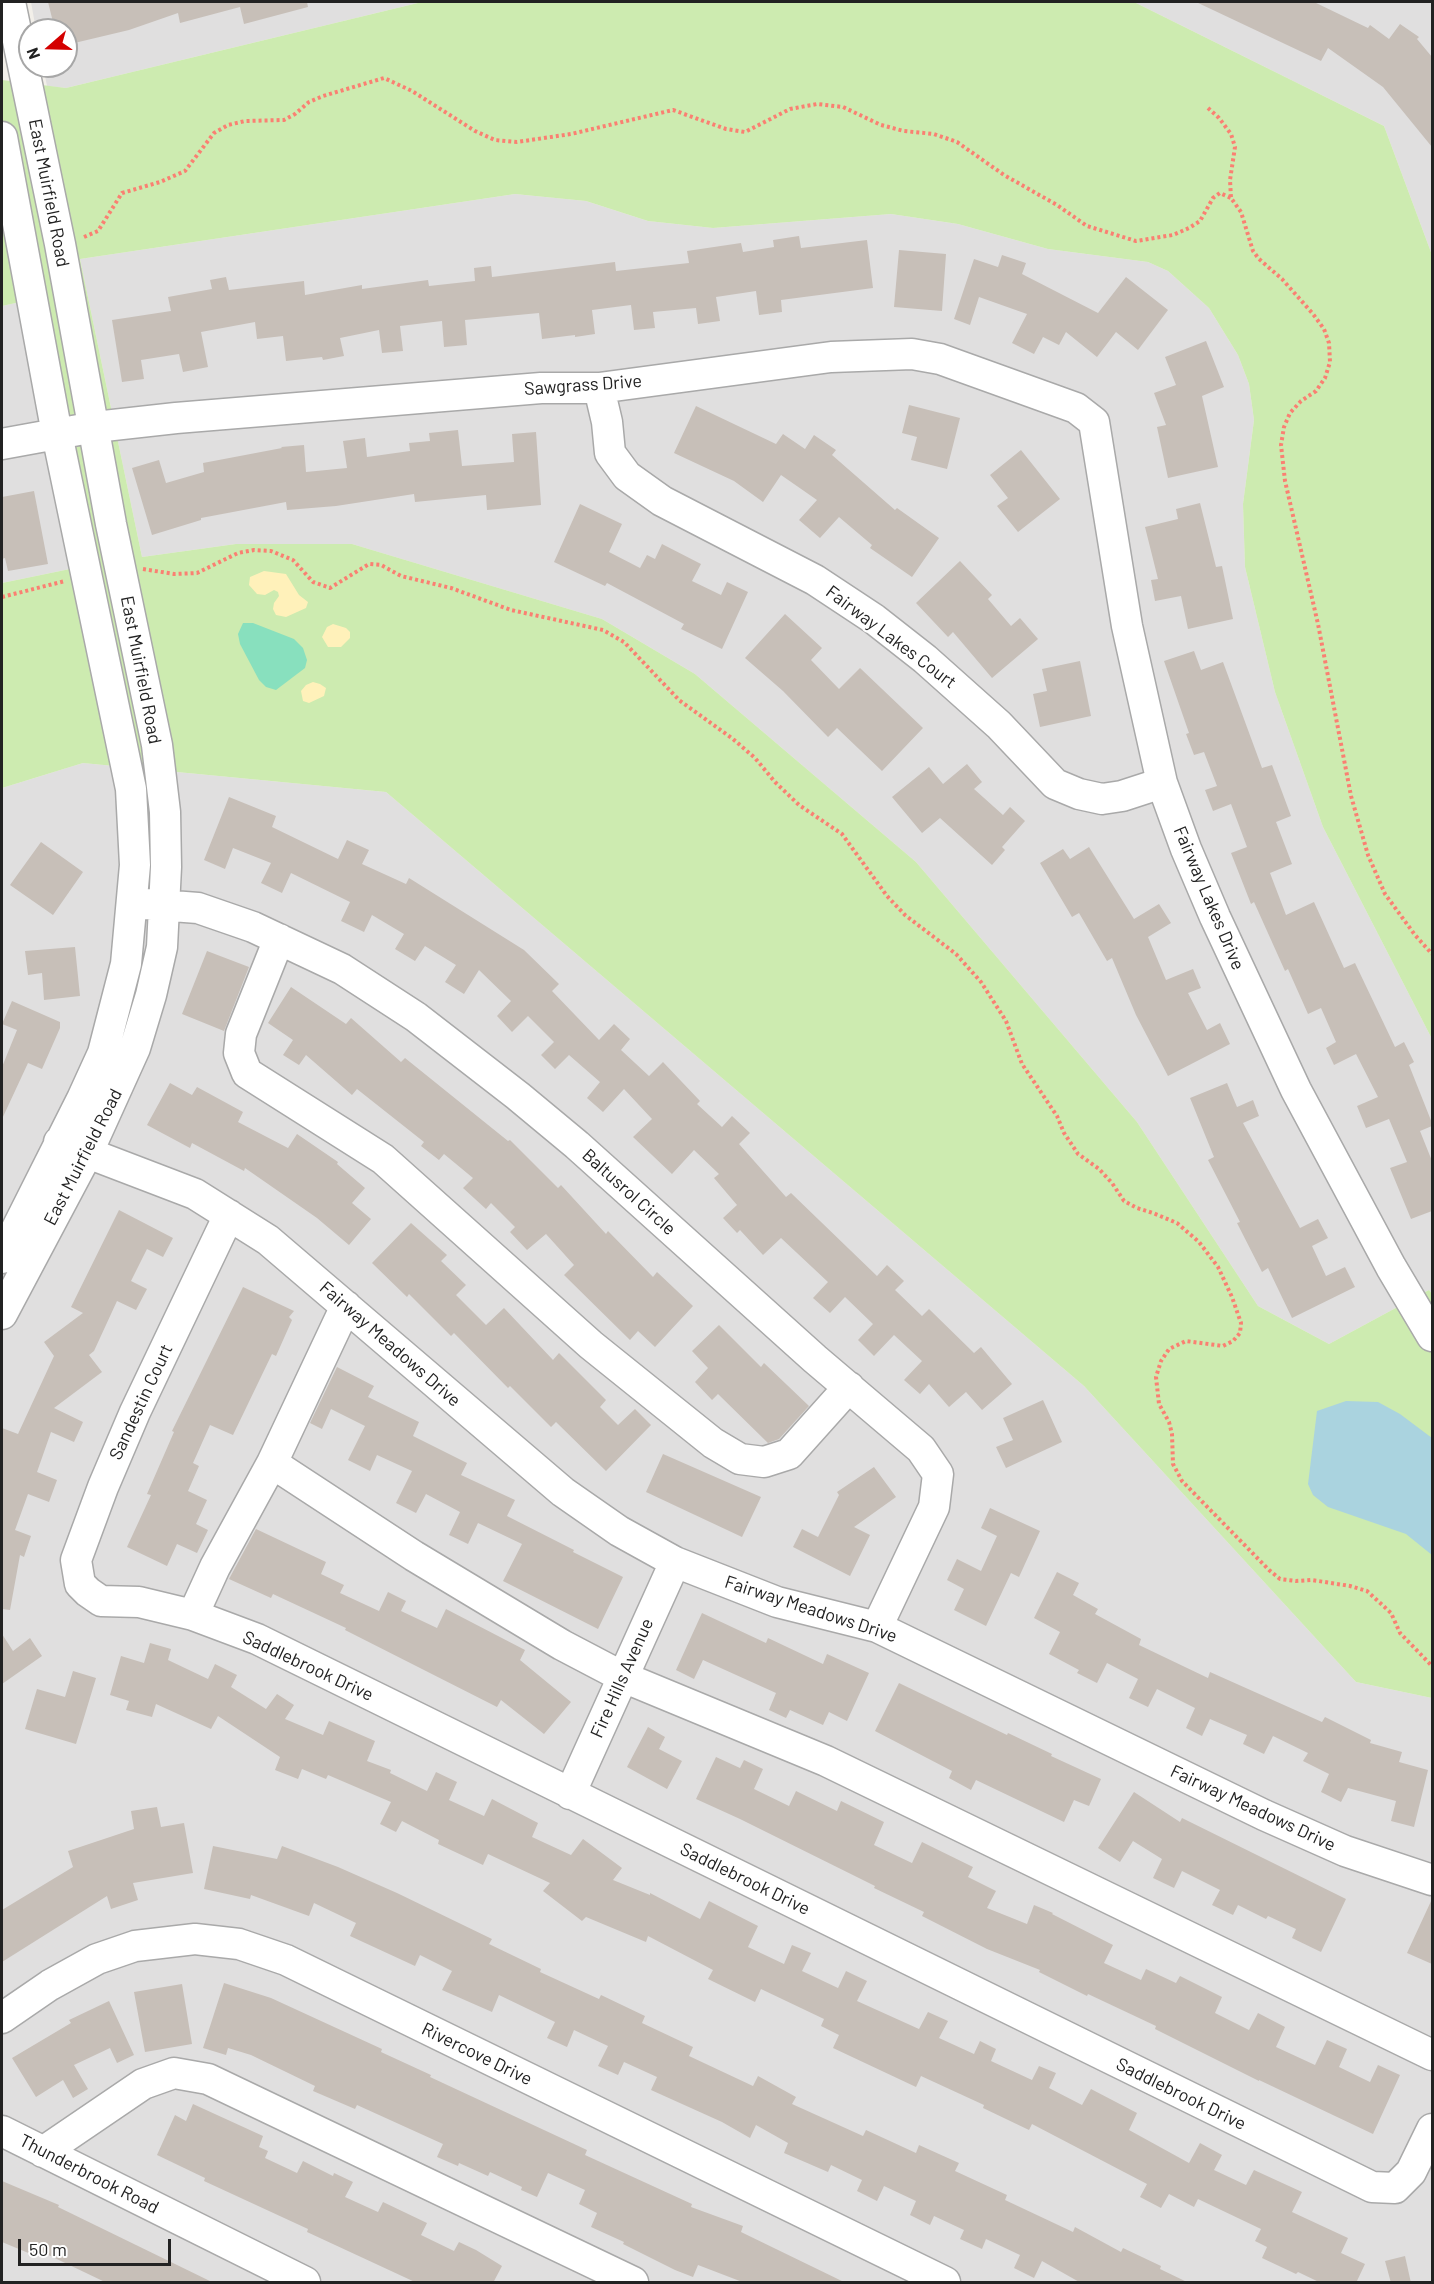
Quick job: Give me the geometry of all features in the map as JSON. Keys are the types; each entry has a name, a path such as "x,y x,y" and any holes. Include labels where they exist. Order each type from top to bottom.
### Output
{"street":[{"name":"East Muirfield Road","path":"3,1307 87,1154 135,1048 162,947 166,904 165,812 157,745 60,244 10,2"},
{"name":"East Muirfield Road","path":"2,137 57,434 131,789 135,855 133,903 126,964 105,1044 82,1099 2,1258"},
{"name":"Sawgrass Drive","path":"2,444 95,427 176,417 541,388 599,388 831,357 912,354 940,359 1076,408 1094,422"},
{"name":"Fairway Lakes Court","path":"599,388 607,422 610,453 627,476 662,501 815,580 874,620 925,659 999,725 1055,784 1079,794 1102,799 1122,796 1162,783"},
{"name":"Fairway Lakes Drive","path":"1094,422 1127,626 1162,783 1186,849 1215,917 1296,1090 1391,1267 1432,1336"},
{"name":"Baltusrol Circle","path":"133,903 198,908 279,939 352,975 447,1040 568,1138 921,1449 938,1474 934,1507 877,1626"},
{"path":"279,939 241,1034 239,1053 248,1073 382,1159 591,1346 713,1443 740,1459 764,1462 789,1455 849,1387"},
{"name":"Fairway Meadows Drive","path":"59,1142 195,1194 268,1240 563,1492 619,1531 675,1562 777,1602 877,1626 1274,1820 1345,1851 1432,1880"},
{"name":"Sandestin Court","path":"88,1592 80,1584 76,1560 103,1487 135,1412 229,1215"},
{"path":"193,1615 215,1567 272,1463 346,1306"},
{"path":"272,1463 424,1562 561,1645 622,1677 826,1761 1432,2055"},
{"name":"Fire Hills Avenue","path":"570,1794 675,1562"},
{"name":"Saddlebrook Drive","path":"88,1592 101,1601 139,1602 193,1615 257,1639 1372,2187 1395,2188 1411,2172 1432,2128"},
{"name":"Rivercove Drive","path":"2,2018 50,1985 97,1959 135,1946 195,1939 239,1944 286,1960 945,2283"},
{"path":"43,2152 143,2084 174,2073 208,2079 633,2283"},
{"name":"Thunderbrook Road","path":"2,2131 304,2283"}],"path":[{"path":"60,244 98,231 122,192 160,182 185,171 214,133 228,125 245,121 284,120 309,102 323,96 384,78 412,91 475,131 495,140 517,142 571,134 673,110 726,129 745,132 790,109 817,104 843,107 881,125 904,131 934,134 957,142 1004,175 1057,205 1087,226 1136,241 1173,235 1189,228 1200,221 1212,198 1220,193 1231,198 1241,212 1253,251 1259,260 1282,279 1313,314 1324,329 1329,343 1330,362 1325,378 1316,391 1301,401 1290,413 1284,427 1281,446 1285,481 1318,624 1351,796 1368,855 1385,894 1432,954"},
{"path":"1208,108 1231,134 1235,147 1230,180 1231,198"},
{"path":"122,572 146,569 174,574 197,573 238,553 254,550 271,551 293,560 313,582 330,588 369,564 381,565 401,576 451,588 511,610 603,630 624,642 679,700 755,758 775,782 799,805 842,834 887,896 905,915 956,954 981,982 1006,1021 1022,1064 1057,1116 1064,1133 1078,1154 1099,1169 1113,1183 1124,1201 1177,1223 1199,1242 1218,1267 1235,1305 1241,1323 1240,1333 1233,1341 1223,1346 1186,1341 1169,1349 1161,1361 1156,1377 1159,1404 1169,1422 1172,1434 1173,1464 1182,1481 1280,1579 1312,1580 1367,1591 1390,1613 1401,1633 1432,1666"},
{"path":"2,597 40,586 87,577"}],"shaded area":[{"path":"31,2 422,2 66,88 47,86 45,78 78,78 78,18 34,18"},
{"path":"1134,2 1432,2 1432,255 1384,126"},
{"path":"515,194 586,201 648,221 713,228 891,214 958,224 1048,249 1148,262 1168,271 1209,308 1238,355 1249,384 1254,420 1243,504 1245,567 1275,692 1323,827 1432,1039 1432,1294 1429,1290 1329,1344 1258,1306 1137,1122 916,862 695,674 602,619 352,544 236,544 142,557 80,259"},
{"path":"20,302 70,569 2,583 2,306"},
{"path":"83,763 386,792 1084,1386 1356,1682 1432,1698 1432,2282 2,2282 2,788"}],"green space":[{"path":"422,2 1134,2 1384,126 1432,255 1432,1039 1323,827 1275,692 1245,567 1243,504 1254,420 1249,384 1238,355 1209,308 1168,271 1148,262 1048,249 958,224 891,214 713,228 648,221 586,201 515,194 80,259 142,557 236,544 352,544 602,619 695,674 916,862 1137,1122 1258,1306 1329,1344 1429,1290 1432,1294 1432,1698 1356,1682 1084,1386 386,792 83,763 2,788 2,583 70,569 20,302 2,306 2,80 66,88"},
{"path":"243,623 253,623 294,639 303,648 307,660 305,668 276,690 266,687 259,680 240,644 238,634"}],"sand":[{"path":"264,571 286,574 299,595 308,602 306,608 286,617 276,615 273,609 279,596 278,592 274,590 265,595 257,594 249,585 250,577"},
{"path":"333,624 346,628 350,632 350,638 341,647 328,647 322,637 327,627"},
{"path":"313,682 326,688 324,696 309,703 303,701 301,691"}],"water":[{"path":"1346,1401 1378,1402 1400,1414 1432,1438 1432,1555 1406,1534 1328,1507 1313,1495 1308,1484 1317,1411"}],"building":[{"path":"48,2 307,2 308,7 244,24 240,7 180,23 178,13 129,30 78,42 78,18 52,18"},
{"path":"1196,2 1314,2 1368,28 1370,25 1389,39 1400,24 1419,37 1417,39 1432,57 1432,147 1383,87 1328,48 1321,61"},
{"path":"799,236 801,248 867,240 873,288 781,300 782,312 759,315 756,291 716,297 720,321 698,324 696,308 653,312 655,328 634,330 631,305 592,310 595,334 575,337 575,335 542,339 539,313 465,320 467,345 444,347 442,321 400,326 403,351 382,353 379,330 340,338 344,356 323,360 322,357 286,361 283,336 257,339 255,322 201,332 208,367 183,372 179,354 141,360 144,379 122,382 112,320 171,311 168,297 212,289 210,280 226,277 229,290 304,281 305,295 362,285 362,289 428,280 429,286 475,281 474,268 491,266 492,277 615,262 616,271 689,263 687,251 741,243 743,252 774,247 773,240"},
{"path":"899,250 946,254 942,311 894,307"},
{"path":"1002,255 1026,263 1022,274 1098,313 1126,277 1168,310 1138,350 1116,332 1097,357 1066,332 1059,345 1043,337 1034,354 1012,343 1027,314 979,297 970,325 954,319 974,259 998,267"},
{"path":"1206,341 1224,387 1202,396 1218,467 1168,478 1157,427 1166,425 1154,393 1176,385 1165,357"},
{"path":"909,405 960,418 947,469 911,460 917,437 902,433"},
{"path":"696,406 776,444 783,434 805,449 814,435 836,450 832,455 895,510 897,508 939,538 912,577 870,548 872,545 839,517 820,538 799,520 817,500 781,475 763,502 734,481 674,453"},
{"path":"458,430 462,466 514,462 512,434 536,432 541,505 487,510 486,495 415,502 414,494 336,506 287,510 286,502 201,518 201,520 152,535 132,468 159,460 166,483 204,472 203,463 281,447 304,445 306,472 347,468 343,441 365,438 367,457 410,451 409,443 430,441 429,433"},
{"path":"1021,450 1060,499 1018,532 997,506 1008,498 990,475"},
{"path":"34,491 48,564 8,571 5,558 2,559 2,497"},
{"path":"1200,503 1216,567 1222,566 1233,619 1188,629 1181,596 1155,601 1151,580 1158,579 1145,527 1178,519 1176,509"},
{"path":"580,504 622,524 609,552 640,568 647,555 655,559 662,544 701,564 692,581 721,595 727,582 748,592 722,649 681,629 684,624 607,583 605,586 554,562"},
{"path":"960,561 992,595 988,599 1011,626 1020,618 1038,639 992,678 953,632 948,637 916,603"},
{"path":"785,614 822,648 811,660 839,689 860,668 923,728 882,771 837,728 828,737 783,691 745,658"},
{"path":"1194,651 1201,670 1223,662 1262,768 1272,765 1291,816 1276,822 1292,864 1270,873 1286,915 1314,902 1344,968 1355,963 1395,1047 1404,1042 1414,1062 1409,1065 1432,1123 1432,1126 1420,1131 1432,1161 1432,1211 1411,1219 1390,1168 1407,1162 1389,1119 1366,1128 1357,1106 1378,1097 1356,1054 1334,1065 1326,1048 1336,1042 1321,1008 1308,1014 1288,969 1285,971 1254,902 1251,904 1231,853 1247,847 1231,804 1213,811 1205,790 1217,786 1204,752 1194,755 1186,734 1189,733 1164,661"},
{"path":"1080,661 1091,716 1040,727 1033,694 1047,691 1042,669"},
{"path":"967,764 982,782 974,789 1003,815 1010,807 1025,821 1002,847 1005,850 992,865 940,818 922,833 892,797 929,767 943,784"},
{"path":"229,797 276,816 272,827 338,859 347,840 369,850 362,864 406,884 409,878 524,950 559,984 552,991 599,1040 614,1024 630,1039 621,1050 649,1076 663,1062 700,1101 697,1104 722,1127 732,1116 750,1133 739,1144 786,1197 791,1193 877,1276 887,1265 904,1281 895,1290 922,1316 929,1309 974,1353 981,1347 1012,1384 982,1410 966,1392 949,1407 929,1384 920,1394 904,1380 922,1361 894,1335 874,1356 858,1340 873,1324 845,1297 830,1313 813,1298 828,1282 781,1238 763,1255 740,1230 737,1233 723,1218 737,1205 714,1178 719,1174 694,1150 672,1174 633,1137 652,1119 624,1089 603,1112 587,1098 600,1082 569,1055 555,1069 541,1055 554,1042 528,1016 512,1032 497,1016 511,1001 479,970 464,994 445,982 456,965 425,946 415,961 395,949 404,934 372,915 364,932 341,921 350,902 291,873 282,893 261,883 271,863 233,848 225,869 204,860"},
{"path":"41,842 83,872 53,915 10,885"},
{"path":"1089,847 1134,919 1159,904 1171,923 1148,937 1166,980 1193,969 1201,988 1188,993 1207,1030 1220,1023 1230,1044 1168,1076 1136,1015 1112,958 1107,961 1079,913 1072,917 1040,863 1063,849 1070,859"},
{"path":"75,947 80,996 44,1000 42,973 28,975 25,951"},
{"path":"207,951 249,967 224,1031 182,1014"},
{"path":"291,987 346,1024 351,1018 401,1062 405,1058 508,1141 510,1140 558,1188 561,1185 606,1234 608,1231 653,1277 657,1272 693,1306 655,1347 638,1331 630,1340 564,1275 574,1265 546,1234 527,1250 510,1232 515,1227 491,1203 486,1209 463,1188 473,1178 444,1154 439,1160 421,1146 424,1142 357,1089 352,1095 306,1055 299,1065 283,1055 293,1040 268,1023"},
{"path":"12,1001 60,1022 60,1028 42,1069 28,1063 2,1119 2,1067 17,1030 2,1024"},
{"path":"170,1083 192,1095 197,1087 243,1112 238,1122 288,1148 297,1134 338,1162 337,1164 365,1188 352,1203 371,1219 349,1245 317,1218 245,1168 244,1171 192,1143 190,1148 147,1125"},
{"path":"1227,1083 1237,1107 1253,1100 1259,1116 1243,1123 1300,1228 1318,1219 1328,1238 1312,1246 1326,1276 1345,1267 1355,1287 1292,1318 1268,1268 1262,1272 1237,1223 1240,1222 1208,1160 1214,1157 1190,1098"},
{"path":"119,1210 173,1238 163,1257 147,1249 131,1281 147,1289 136,1310 117,1301 94,1351 89,1355 102,1372 54,1408 83,1422 74,1442 51,1432 37,1472 57,1480 49,1502 28,1494 15,1530 31,1536 24,1557 20,1555 10,1610 2,1609 2,1428 18,1434 54,1356 44,1342 83,1313 71,1307"},
{"path":"411,1223 447,1255 441,1261 466,1285 456,1295 486,1325 504,1308 553,1360 559,1353 606,1400 600,1407 618,1425 635,1409 651,1425 606,1471 556,1422 551,1427 510,1386 508,1388 454,1333 451,1336 409,1294 407,1297 372,1263"},
{"path":"243,1287 294,1311 289,1317 292,1320 276,1356 272,1354 233,1435 210,1425 193,1463 199,1466 188,1491 207,1500 196,1524 208,1530 197,1553 177,1544 167,1566 127,1547 151,1495 147,1494 174,1432 172,1431"},
{"path":"719,1325 761,1367 764,1363 809,1406 779,1439 768,1443 718,1394 712,1400 695,1382 708,1368 692,1351"},
{"path":"337,1367 374,1386 368,1397 419,1422 413,1436 467,1463 461,1475 515,1500 507,1516 623,1577 598,1629 503,1581 522,1544 478,1523 468,1544 449,1535 460,1512 426,1494 416,1513 396,1503 412,1471 377,1455 370,1471 348,1460 365,1426 331,1409 322,1429 310,1423"},
{"path":"1043,1400 1062,1442 1006,1468 996,1447 1013,1440 1003,1418"},
{"path":"663,1454 761,1497 742,1537 646,1492"},
{"path":"874,1467 896,1497 854,1527 870,1535 850,1576 793,1547 802,1529 818,1537 839,1495 837,1492"},
{"path":"990,1508 1040,1531 1019,1577 1011,1573 986,1626 954,1610 964,1589 947,1580 957,1559 981,1571 997,1536 981,1528"},
{"path":"256,1529 326,1562 321,1574 344,1585 340,1593 379,1611 388,1592 406,1601 401,1611 437,1628 446,1609 525,1650 520,1660 571,1702 544,1734 501,1700 497,1707 345,1630 346,1628 273,1594 271,1598 229,1579"},
{"path":"1057,1572 1079,1583 1073,1595 1098,1609 1095,1614 1141,1639 1139,1645 1208,1678 1210,1672 1322,1722 1325,1717 1371,1740 1370,1743 1402,1752 1399,1762 1428,1770 1414,1827 1391,1821 1396,1801 1348,1788 1341,1802 1321,1792 1329,1774 1303,1761 1308,1753 1273,1736 1264,1754 1243,1744 1247,1735 1210,1719 1202,1736 1186,1728 1195,1708 1157,1689 1148,1707 1129,1698 1138,1679 1107,1663 1097,1683 1077,1673 1079,1670 1049,1654 1060,1632 1034,1618"},
{"path":"702,1613 766,1643 768,1638 823,1664 827,1654 869,1673 847,1721 829,1712 823,1725 790,1710 786,1718 769,1710 776,1693 703,1660 694,1679 676,1670"},
{"path":"2,1634 13,1651 30,1638 42,1656 2,1684"},
{"path":"150,1643 171,1649 168,1660 208,1679 215,1664 237,1675 231,1687 266,1709 277,1694 294,1705 285,1719 323,1735 329,1721 375,1741 367,1761 391,1770 390,1773 427,1791 436,1772 457,1782 449,1800 484,1816 492,1799 538,1823 532,1837 571,1855 583,1839 622,1868 613,1880 650,1895 650,1893 700,1919 709,1901 758,1926 748,1947 784,1964 792,1945 811,1953 802,1971 838,1988 846,1971 867,1981 857,2001 919,2029 928,2012 948,2021 939,2038 974,2054 980,2041 996,2049 991,2061 1032,2080 1039,2066 1056,2073 1049,2088 1082,2105 1091,2089 1137,2113 1129,2130 1189,2163 1200,2143 1222,2155 1214,2170 1246,2185 1254,2170 1302,2192 1292,2212 1348,2238 1341,2253 1365,2264 1356,2283 1321,2283 1298,2272 1296,2274 1262,2258 1267,2247 1255,2241 1261,2229 1198,2199 1194,2207 1169,2194 1161,2208 1140,2197 1147,2184 1032,2124 1029,2130 983,2108 984,2105 921,2076 916,2087 833,2048 839,2035 821,2026 824,2019 761,1989 755,2002 708,1979 713,1970 648,1936 646,1942 586,1917 582,1921 543,1891 550,1883 488,1854 483,1865 438,1844 439,1840 402,1821 396,1832 380,1824 391,1802 328,1775 326,1779 302,1769 298,1779 275,1770 280,1757 218,1716 211,1729 156,1704 152,1717 126,1710 129,1701 110,1695 121,1656 144,1663"},
{"path":"73,1671 96,1678 76,1744 25,1729 37,1689 65,1697"},
{"path":"899,1683 1101,1779 1089,1806 1074,1800 1064,1822 976,1780 971,1790 949,1778 952,1771 875,1731"},
{"path":"648,1727 665,1737 659,1749 682,1761 667,1789 627,1767"},
{"path":"716,1757 740,1768 744,1760 763,1769 754,1789 789,1806 796,1791 837,1811 841,1801 884,1822 874,1845 912,1863 922,1842 973,1867 968,1877 996,1891 987,1908 1027,1924 1034,1905 1113,1945 1104,1963 1141,1980 1146,1969 1176,1983 1180,1976 1222,1997 1215,2013 1249,2030 1258,2013 1285,2027 1276,2047 1315,2065 1327,2040 1347,2049 1339,2067 1370,2082 1378,2065 1400,2075 1373,2134 1259,2081 1155,2029 1156,2026 1088,1994 1087,1996 1039,1972 1040,1970 987,1949 922,1916 924,1912 874,1888 875,1886 696,1799"},
{"path":"1134,1792 1180,1822 1182,1818 1346,1899 1321,1952 1292,1938 1296,1929 1268,1916 1266,1919 1238,1905 1233,1915 1212,1905 1220,1890 1182,1871 1174,1888 1153,1878 1162,1859 1133,1841 1120,1862 1098,1848"},
{"path":"157,1807 161,1827 184,1823 193,1873 133,1883 138,1900 111,1909 107,1896 2,1962 2,1910 73,1867 68,1851 134,1829 131,1811"},
{"path":"213,1846 277,1859 282,1846 397,1893 492,1939 489,1944 541,1969 540,1972 599,1999 601,1995 645,2016 642,2023 693,2047 689,2056 753,2086 758,2076 796,2097 792,2104 863,2136 866,2130 916,2153 919,2145 959,2163 955,2171 1007,2195 1005,2200 1073,2232 1075,2227 1121,2252 1123,2248 1161,2266 1160,2269 1189,2283 1081,2283 1042,2261 1034,2278 1014,2268 1020,2255 986,2239 982,2249 960,2239 964,2230 934,2216 930,2225 910,2215 916,2201 884,2186 877,2201 857,2191 862,2180 831,2165 828,2172 784,2153 788,2143 756,2125 750,2138 722,2122 651,2090 657,2077 624,2062 618,2075 598,2066 608,2046 574,2030 567,2047 547,2038 555,2022 499,1995 492,2012 442,1990 452,1971 420,1955 415,1966 350,1936 356,1923 314,1903 309,1916 251,1895 250,1899 204,1889"},
{"path":"1432,1899 1432,1964 1407,1953"},
{"path":"224,1983 271,1998 382,2049 381,2052 431,2075 430,2077 587,2150 585,2155 692,2204 691,2207 743,2226 741,2232 846,2283 745,2283 698,2265 693,2277 591,2227 597,2213 579,2204 585,2190 548,2173 537,2197 490,2172 488,2176 459,2163 458,2166 437,2157 443,2144 357,2105 355,2109 313,2091 315,2086 251,2055 228,2048 226,2055 203,2048"},
{"path":"182,1984 192,2044 145,2052 134,1992"},
{"path":"109,2001 134,2055 117,2063 110,2048 74,2065 88,2089 73,2098 63,2080 36,2097 12,2058 71,2023 69,2020"},
{"path":"193,2104 263,2136 259,2147 268,2151 265,2158 297,2173 303,2161 333,2176 334,2173 353,2182 345,2197 378,2212 383,2202 427,2223 421,2235 454,2251 459,2242 476,2250 502,2266 493,2283 417,2283 307,2232 308,2229 204,2181 205,2178 157,2155 175,2115 186,2121"},
{"path":"2,2181 59,2205 58,2207 214,2283 107,2283 40,2251 38,2257 2,2242"},
{"path":"1405,2256 1411,2283 1391,2283 1385,2261"}]}
